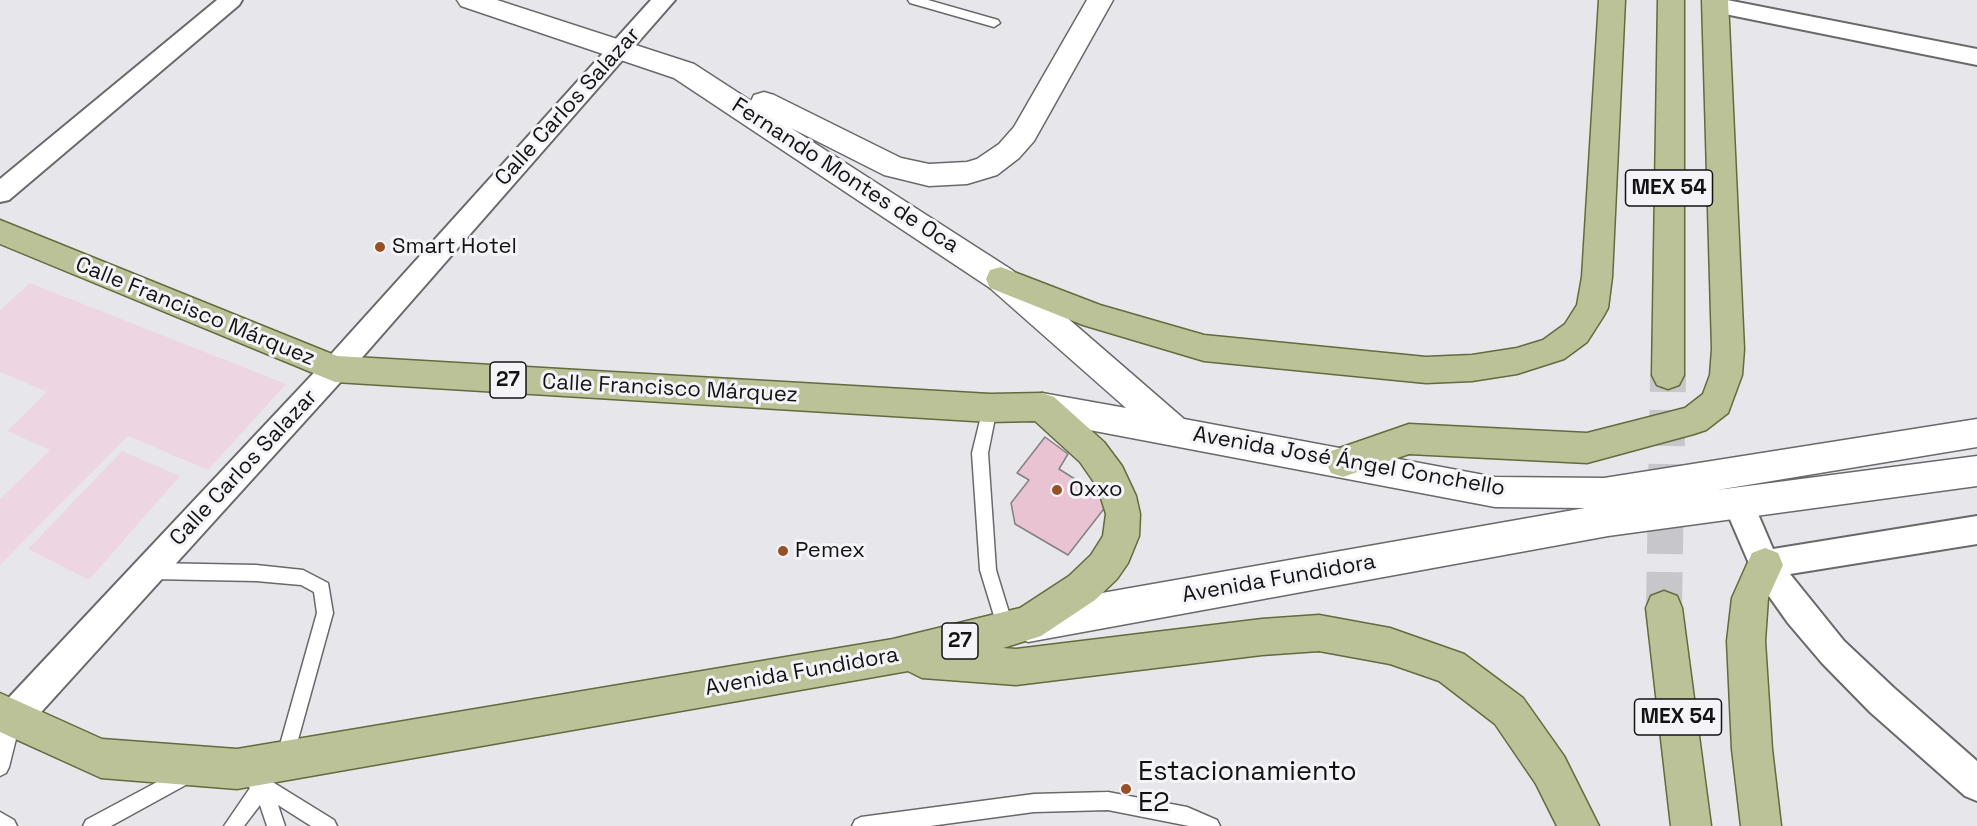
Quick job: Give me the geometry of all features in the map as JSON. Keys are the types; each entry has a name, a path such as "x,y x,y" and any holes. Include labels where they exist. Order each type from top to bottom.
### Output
{"main road":[{"name":"Fernando Montes de Oca","path":"470,0 684,71 1001,279 1175,432"},
{"path":"684,71 772,105 894,168 929,175 967,173 987,167 1009,151 1024,134 1100,0"},
{"path":"1001,279 1094,316 1204,348 1426,370 1472,368 1517,362 1553,350 1576,333 1592,308 1598,277 1612,0"},
{"name":"MEX 54","path":"1668,375 1671,0"},
{"path":"1343,462 1409,439 1587,448 1694,420 1716,403 1726,375 1728,349 1715,2"},
{"name":"Calle Francisco Márquez","path":"0,232 335,369 990,408 1042,407"},
{"path":"1017,627 1082,588 1104,567 1115,551 1121,536 1123,514 1119,496 1110,477 1092,452 1042,407"},
{"name":"Avenida José Ángel Conchello","path":"1042,407 1495,492 1604,493 1977,433"},
{"name":"27","path":"1738,503 1977,471"},
{"name":"Avenida Fundidora","path":"6,715 101,758 247,770 893,657 1017,627 1608,520 1738,503"},
{"path":"1761,826 1752,749 1746,641 1750,598 1765,565"},
{"name":"MEX 54","path":"1664,608 1691,826"},
{"path":"893,657 1016,667 1262,637 1319,633 1390,646 1451,666 1509,711 1550,770 1580,826"}],"street":[{"path":"0,193 231,0"},
{"name":"Calle Carlos Salazar","path":"6,715 150,571 335,369 664,0"},
{"path":"1715,2 1977,57"},
{"path":"1738,503 1765,565 1799,612 1833,652 1882,700 1977,784"},
{"path":"1765,565 1977,530"}],"lane":[{"path":"914,0 994,23"},
{"path":"990,408 980,453 988,570 1017,627"},
{"path":"150,571 256,573 303,578 322,588 325,613 247,770 233,826"},
{"path":"0,767 6,715"},
{"path":"92,826 247,770"},
{"path":"247,770 276,826"},
{"path":"247,770 328,826"},
{"path":"861,826 1034,803 1108,801 1187,816 1210,826"},
{"path":"0,821 8,826"}],"shaded area":[{"path":"30,283 286,384 208,470 128,436 0,565 0,499 50,450 7,431 47,392 0,372 0,310"},
{"path":"122,451 180,476 89,580 28,549"}],"building":[{"name":"Oxxo","path":"1045,437 1068,454 1059,469 1110,501 1068,555 1015,524 1011,503 1029,480 1017,473"}],"tunnel":[{"path":"1664,608 1668,375"}],"place":[{"name":"Smart Hotel","path":"380,247"},
{"name":"Oxxo","path":"1057,490"},
{"name":"Pemex","path":"783,551"},
{"name":"Estacionamiento E2","path":"1126,789"}]}
